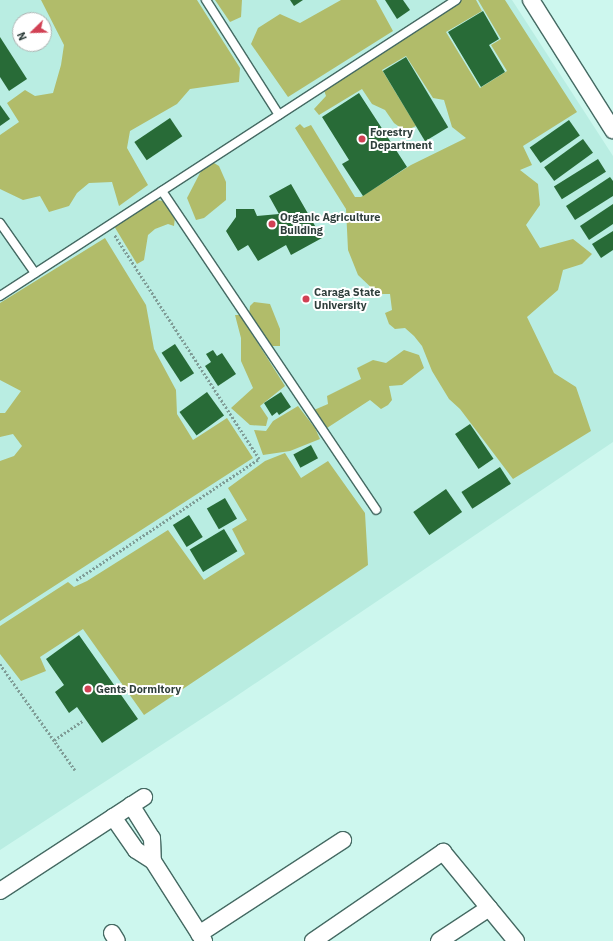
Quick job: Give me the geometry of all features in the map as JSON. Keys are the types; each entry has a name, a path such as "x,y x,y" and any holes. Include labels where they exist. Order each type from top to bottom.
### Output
{"street":[{"path":"531,0 613,130"},
{"path":"0,891 138,801 152,838 153,861"},
{"path":"113,817 136,850 153,861 202,937 343,840"},
{"path":"313,941 443,852 516,941"},
{"path":"439,941 489,908"}],"lane":[{"path":"206,0 279,115"},
{"path":"0,296 456,0"},
{"path":"162,191 376,510"},
{"path":"0,223 35,273"}],"path":[{"path":"76,580 259,459 108,226"},
{"path":"0,664 76,770"},
{"path":"54,740 82,721"}],"shaded area":[{"name":"Caraga State University","path":"0,0 512,0 613,156 613,442 232,699 0,850"}],"green space":[{"path":"41,0 197,0 240,68 239,82 190,89 177,104 130,131 127,148 148,185 119,206 112,182 89,183 77,193 69,206 49,212 40,196 23,200 0,189 0,135 19,122 7,103 25,90 35,96 53,93 61,65 64,45 52,22 52,12 47,12"},
{"path":"215,0 242,0 241,17 230,22"},
{"path":"341,0 376,0 393,31 288,97 251,44 258,28 280,14 300,23"},
{"path":"459,0 476,0 482,11 446,32 480,88 507,71 491,45 501,39 478,0 505,0 577,112 523,146 532,165 520,170 538,184 540,205 526,225 540,248 573,239 592,254 582,264 563,270 558,290 527,317 554,373 576,387 591,431 513,479 460,409 449,399 432,371 422,346 414,336 405,328 395,329 389,324 385,313 392,310 390,294 378,294 358,275 348,250 346,209 295,128 300,124 304,128 311,125 355,197 361,197 411,165 466,138 452,127 444,100 433,98 406,56 382,70 416,126 405,131 394,123 385,110 372,104 362,89 319,115 314,109 326,96 324,90"},
{"path":"214,163 219,166 226,182 226,200 204,218 196,220 187,198 201,171"},
{"path":"156,200 164,201 175,217 174,226 168,224 155,229 148,235 144,260 137,264 114,226"},
{"path":"105,238 146,305 154,349 176,390 177,414 193,440 227,418 253,458 0,621 0,461 14,456 22,446 13,434 0,437 0,413 5,413 21,391 0,380 0,303"},
{"path":"254,302 270,304 280,329 280,346 269,346 249,315 250,306"},
{"path":"235,315 240,315 285,386 260,406 268,418 266,426 250,425 231,408 253,388 241,361 241,338"},
{"path":"404,350 419,355 424,368 402,385 389,386 392,400 388,405 381,409 370,400 327,428 314,410 328,404 327,396 361,379 357,368 373,360 386,363"},
{"path":"298,406 315,428 320,439 290,451 263,455 254,430 266,431 273,421"},
{"path":"285,453 301,478 328,461 365,513 368,565 144,715 83,629 40,657 46,671 21,681 0,654 0,626 68,582 74,587 87,581 168,530 204,580 245,554 232,529 247,520 228,488 265,461"}],"building":[{"path":"290,0 303,0 294,6"},
{"path":"385,0 403,0 410,10 397,19"},
{"path":"483,11 499,39 489,45 505,72 481,87 448,32"},
{"path":"0,37 27,79 9,91 0,77"},
{"path":"406,57 448,127 425,141 383,71"},
{"name":"Forestry Department","path":"359,93 407,167 363,196 342,164 349,160 322,117"},
{"path":"0,105 10,119 0,126"},
{"path":"170,118 182,136 147,160 134,142"},
{"path":"569,120 580,136 541,163 530,148"},
{"path":"583,139 593,153 554,181 544,167"},
{"path":"598,159 606,172 562,199 554,187"},
{"path":"610,177 613,181 613,196 575,220 566,206"},
{"name":"Organic Agriculture Building","path":"291,184 322,238 291,255 286,245 258,261 248,245 238,251 226,231 236,217 236,209 254,209 257,216 279,214 269,196"},
{"path":"613,204 613,224 589,240 580,226"},
{"path":"613,231 613,250 601,258 592,244"},
{"path":"175,344 194,373 181,382 162,353"},
{"path":"213,350 217,356 222,353 236,374 218,386 205,366 211,362 206,354"},
{"path":"207,392 224,415 197,435 179,412"},
{"path":"281,392 291,407 279,415 277,412 272,416 264,403"},
{"path":"470,424 493,459 479,469 455,434"},
{"path":"311,445 318,458 300,468 293,454"},
{"path":"500,467 511,484 472,509 461,492"},
{"path":"446,489 462,512 429,535 413,512"},
{"path":"225,498 237,519 219,529 207,509"},
{"path":"189,515 203,537 187,547 173,525"},
{"path":"224,529 237,551 203,572 190,550"},
{"name":"Gents Dormitory","path":"79,635 138,719 102,743 77,707 69,713 55,692 64,685 46,659"}],"place":[{"name":"Forestry Department","path":"362,139"},
{"name":"Organic Agriculture Building","path":"272,224"},
{"name":"Caraga State University","path":"306,299"},
{"name":"Gents Dormitory","path":"88,689"}]}
